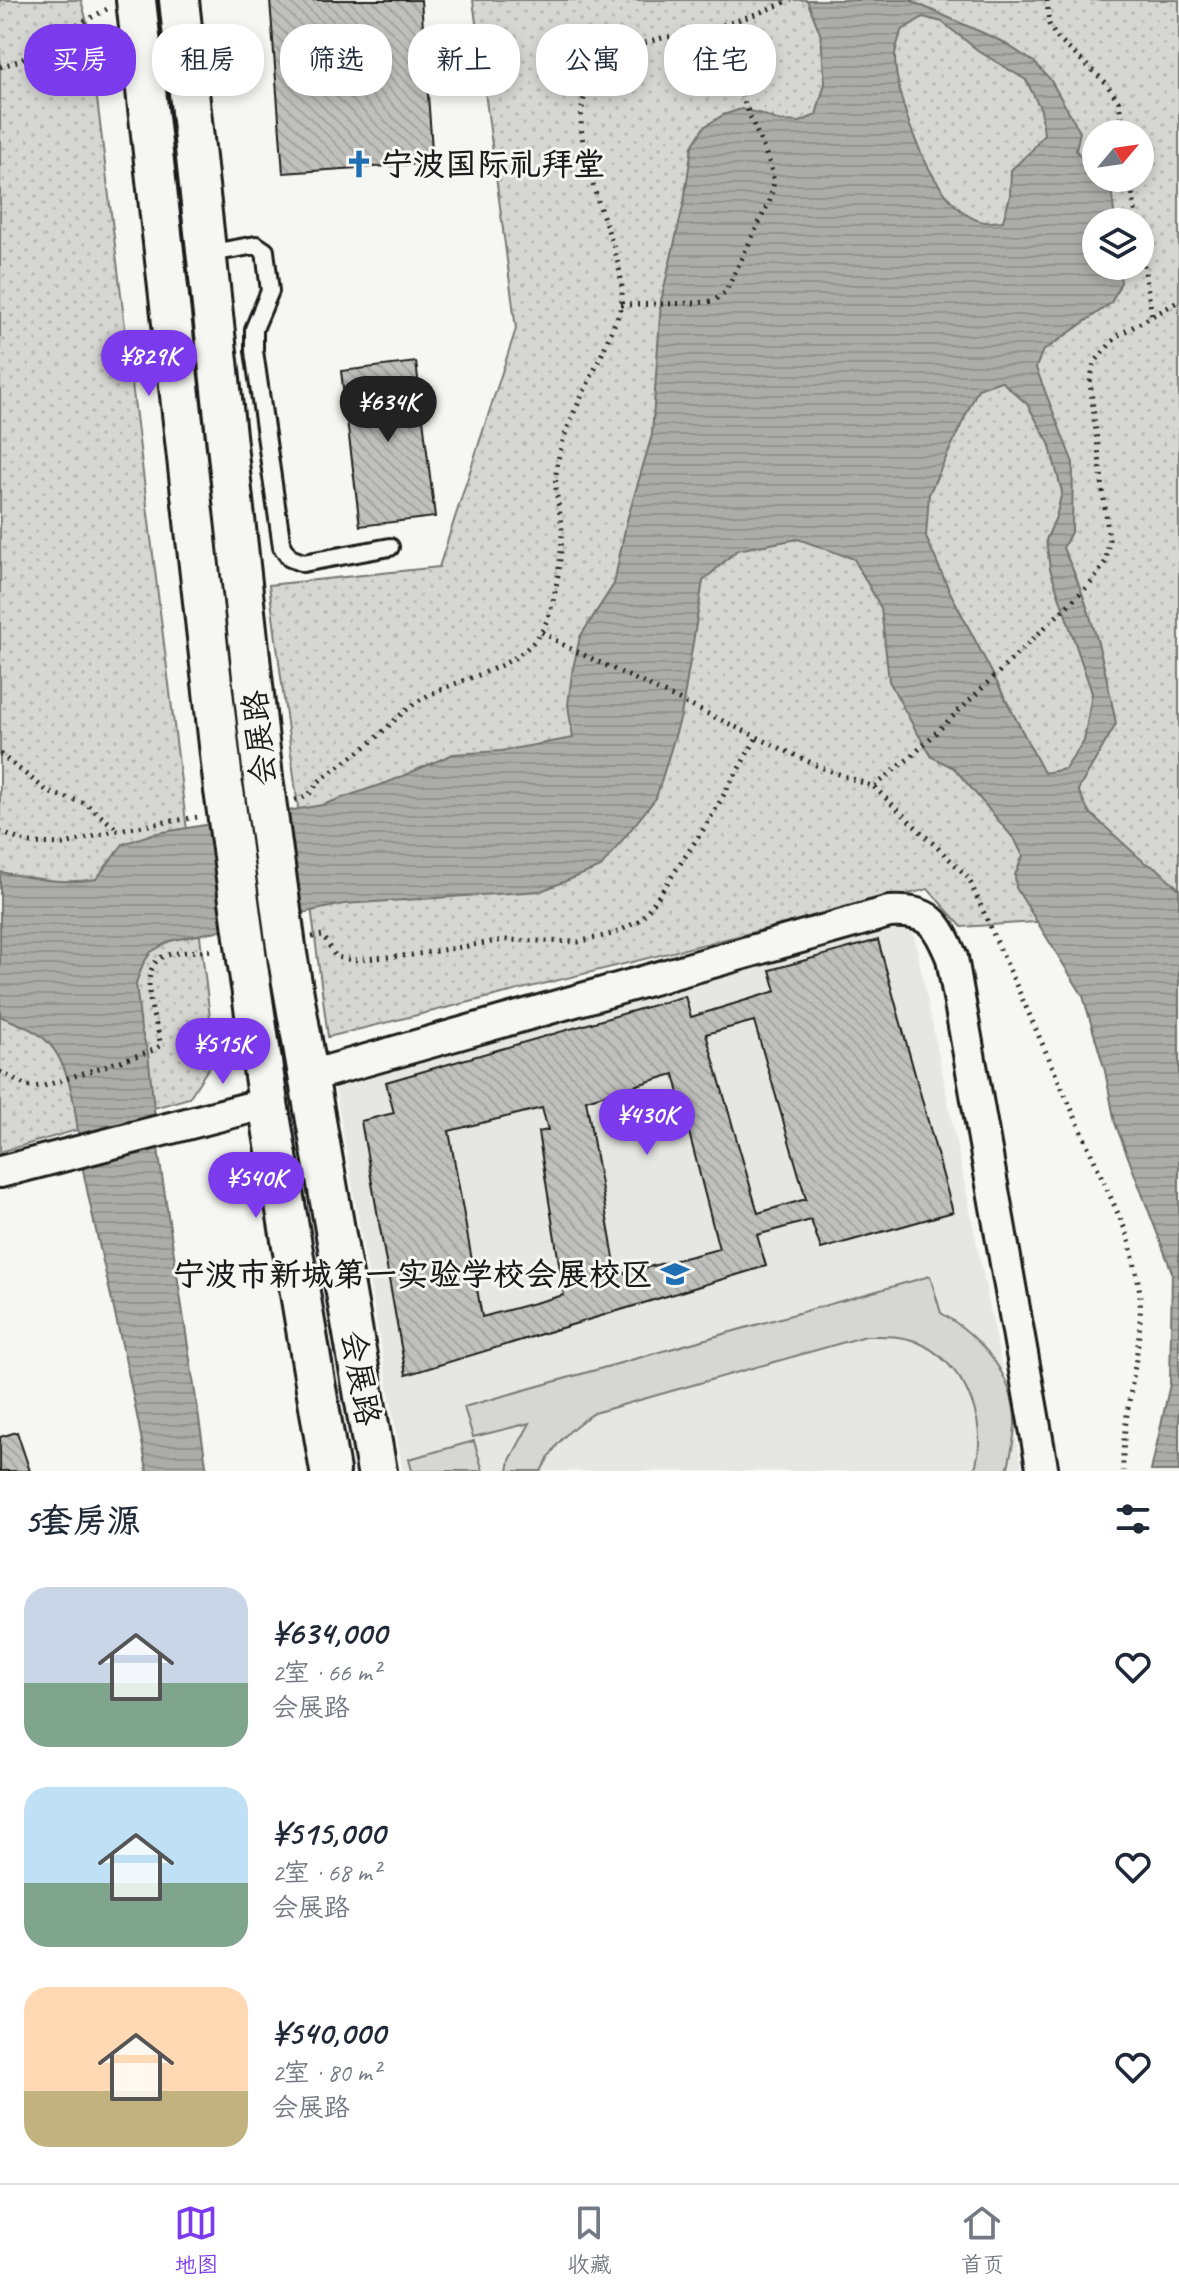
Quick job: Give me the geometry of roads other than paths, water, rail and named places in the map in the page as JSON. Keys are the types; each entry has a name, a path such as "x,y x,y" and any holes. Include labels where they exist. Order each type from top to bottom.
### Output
{"street":[{"name":"会展路","path":"179,0 206,254 275,790 287,954 377,1471"},
{"name":"会展路","path":"124,3 217,802 247,959 330,1471"},
{"path":"310,1076 889,912 913,911 931,920 941,932 952,958 1042,1467"},
{"path":"0,1172 268,1103"}],"lane":[{"path":"206,254 256,245 265,251 270,291 254,329 254,351 282,547 290,558 303,563 390,547"}],"place":[{"name":"宁波国际礼拜堂","path":"359,164"},
{"name":"宁波市新城第一实验学校会展校区","path":"675,1274"}]}
